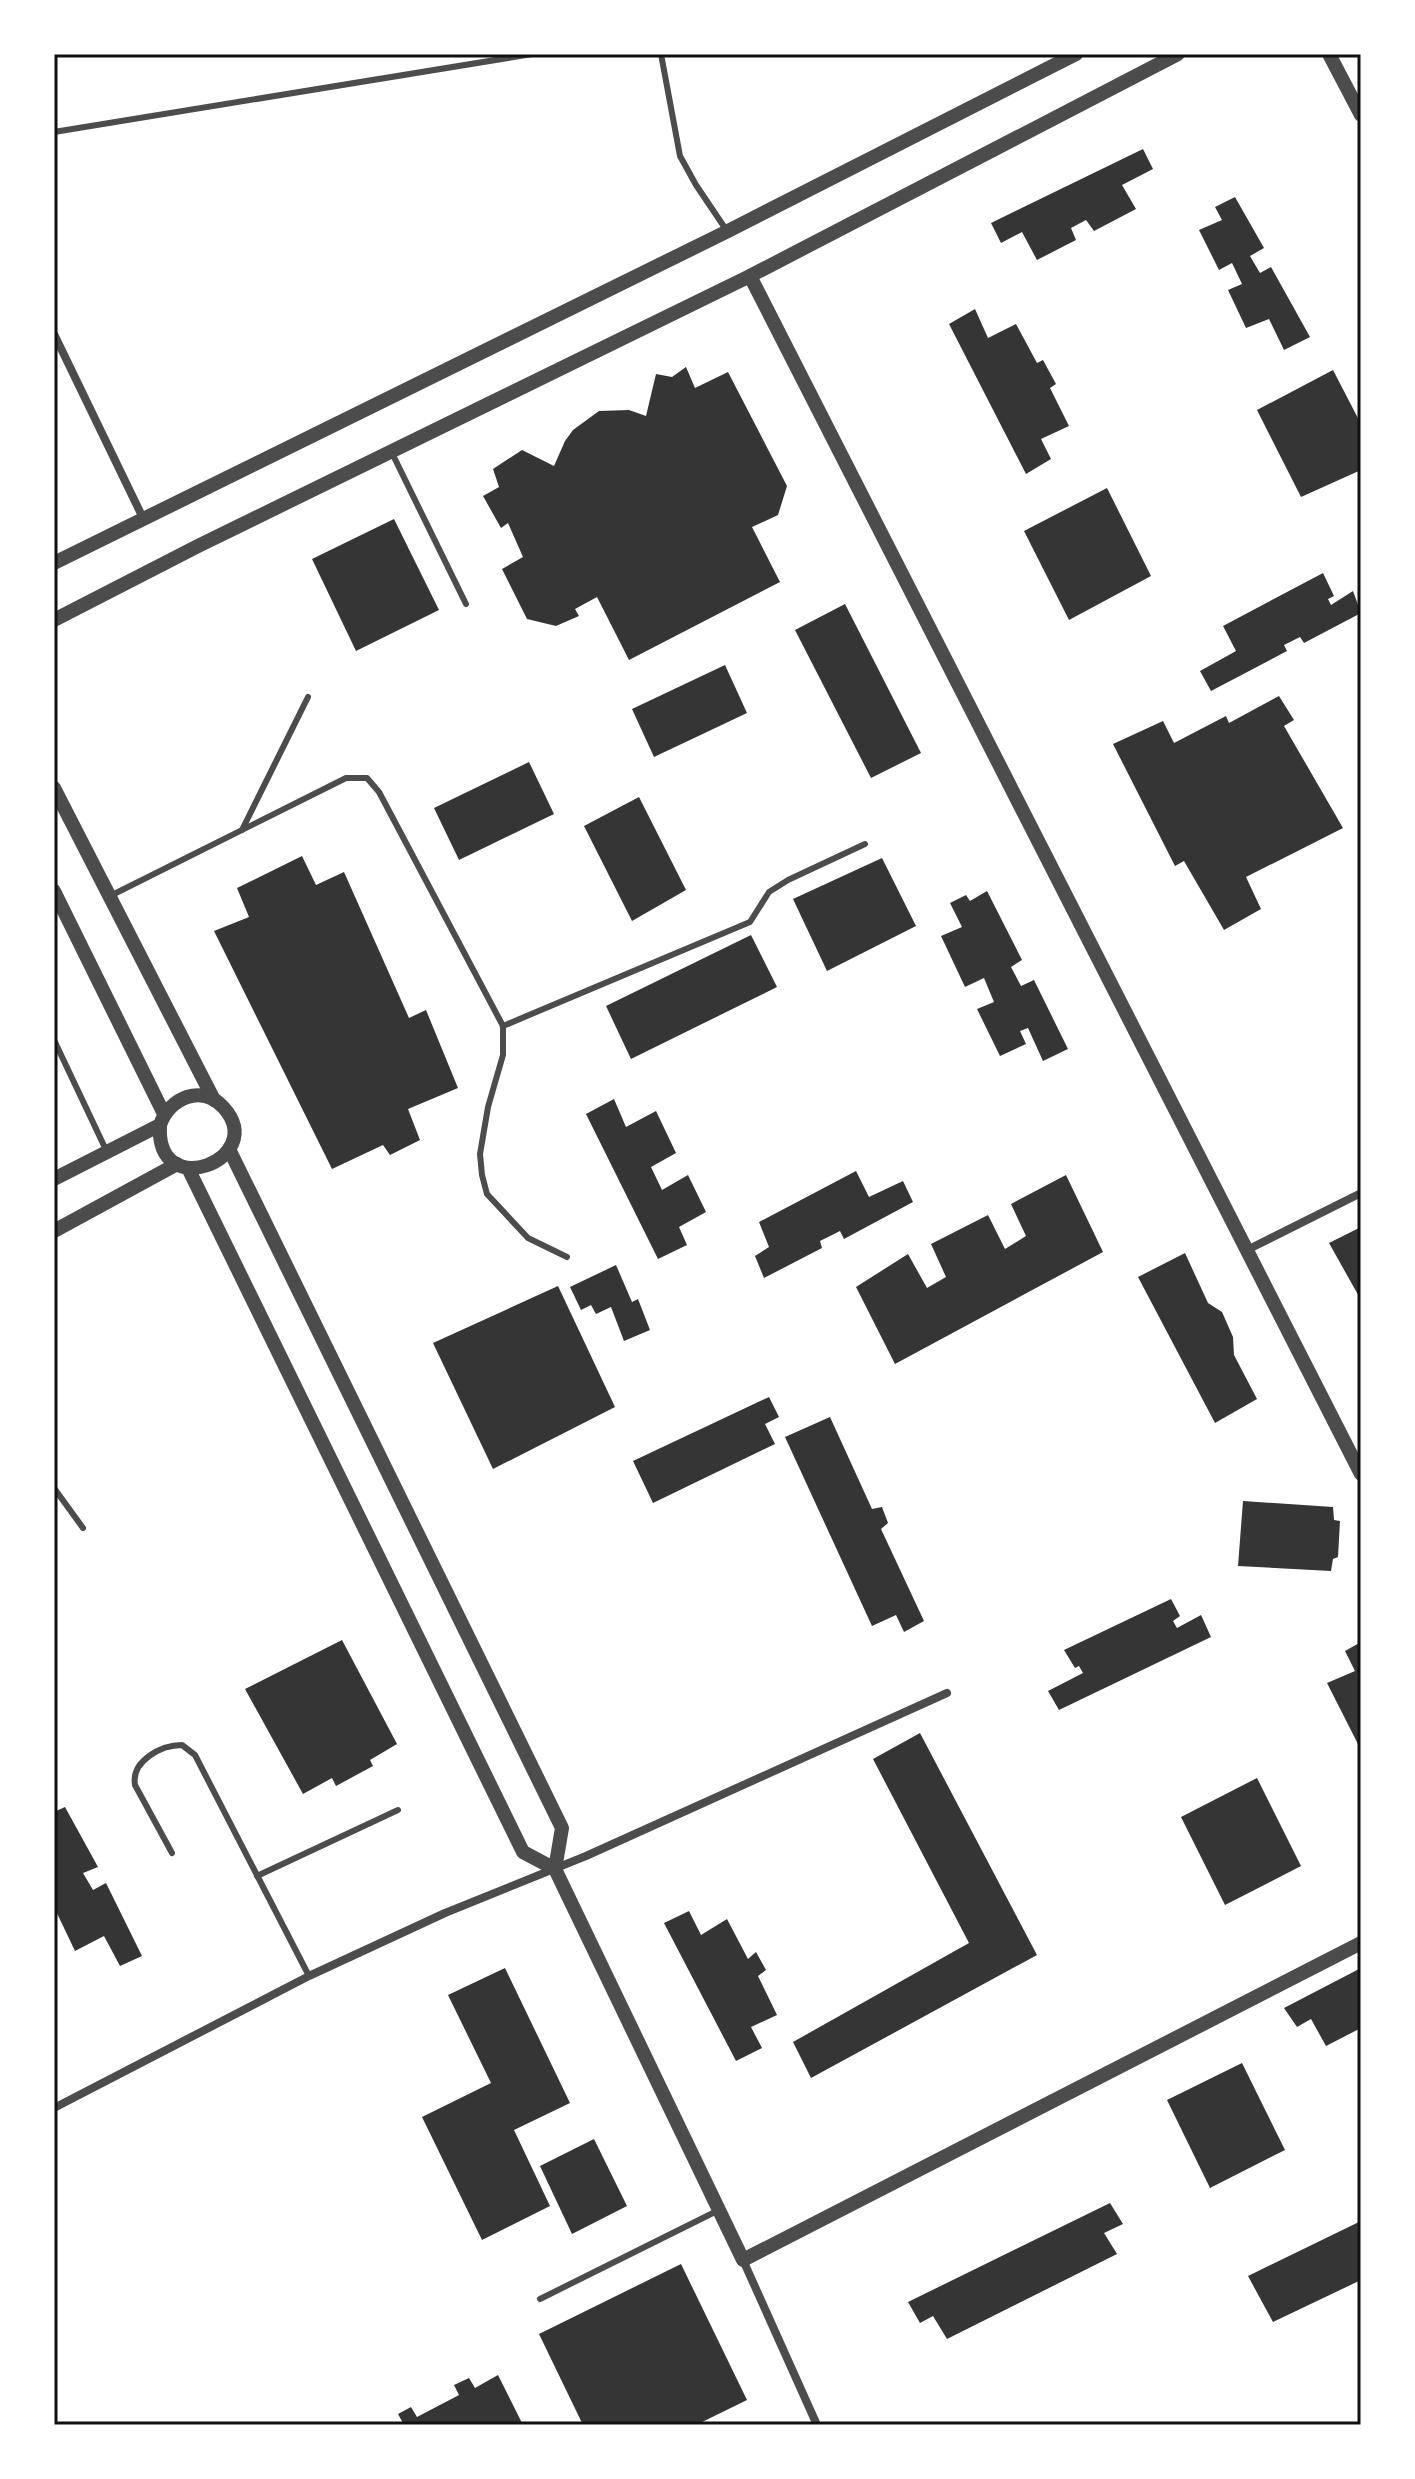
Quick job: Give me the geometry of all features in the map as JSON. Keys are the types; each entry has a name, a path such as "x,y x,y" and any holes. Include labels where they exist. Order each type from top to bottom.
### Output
{"street":[{"path":"54,563 728,231 1076,54"},
{"path":"54,620 750,276 1178,54"},
{"path":"1329,54 1361,115"},
{"path":"750,276 1361,1474"},
{"path":"54,334 143,518"},
{"path":"54,788 214,1100 230,1117 233,1128 229,1149 212,1166 183,1166 54,1231"},
{"path":"54,891 162,1119"},
{"path":"214,1100 201,1095 186,1096 173,1103 162,1119 159,1136 162,1147 168,1157 183,1166 523,1852 555,1869"},
{"path":"54,1179 162,1119"},
{"path":"229,1149 562,1828 555,1869 743,2260 817,2425"},
{"path":"1247,1250 1361,1193"},
{"path":"54,2108 309,1976 445,1913 555,1869 947,1693"},
{"path":"743,2260 1361,1943"}],"lane":[{"path":"54,132 532,54"},
{"path":"661,54 680,156 728,231"},
{"path":"391,451 466,604"},
{"path":"242,830 308,697"},
{"path":"110,896 346,778 367,778 379,792 503,1026 503,1055 488,1107 480,1154 487,1194 528,1238 567,1257"},
{"path":"503,1026 750,922 769,892 865,844"},
{"path":"54,1040 107,1152"},
{"path":"54,1488 83,1528"},
{"path":"172,1853 137,1789 134,1776 141,1761 169,1747 182,1745 195,1755 309,1976"},
{"path":"257,1876 398,1810"},
{"path":"540,2299 719,2210"}],"building":[{"path":"1143,149 1153,169 1122,185 1136,209 1094,231 1086,220 1071,228 1076,240 1037,260 1022,232 1001,243 991,223"},
{"path":"1235,197 1264,248 1250,256 1260,273 1271,267 1310,337 1284,350 1269,319 1246,328 1228,290 1242,284 1232,263 1219,270 1199,230 1222,220 1215,207"},
{"path":"975,309 988,338 1016,324 1037,363 1043,360 1056,384 1050,388 1069,426 1041,439 1051,459 1026,474 949,324"},
{"path":"686,367 695,388 728,372 787,486 778,515 752,527 780,582 629,660 597,597 575,609 579,616 556,626 527,619 502,569 523,557 508,523 501,528 483,496 499,487 493,469 522,450 554,466 573,430 599,411 629,410 646,416 656,374 672,377"},
{"path":"1333,370 1361,424 1361,470 1301,497 1257,410"},
{"path":"1107,488 1151,576 1069,620 1024,531"},
{"path":"394,519 439,610 356,651 312,559"},
{"path":"1323,573 1334,596 1328,599 1331,605 1353,591 1361,613 1304,643 1300,637 1284,645 1287,651 1211,691 1200,671 1236,651 1223,626"},
{"path":"845,604 921,753 871,778 795,630"},
{"path":"725,665 747,713 654,757 632,709"},
{"path":"1279,696 1294,720 1284,726 1343,828 1246,877 1261,909 1224,930 1184,861 1175,866 1113,744 1163,721 1174,743 1226,716 1229,723"},
{"path":"529,762 554,814 459,860 434,808"},
{"path":"639,797 686,890 632,921 584,826"},
{"path":"302,856 316,885 344,872 409,1018 426,1010 458,1088 408,1109 420,1140 390,1155 383,1145 332,1169 214,931 249,917 237,888"},
{"path":"882,858 916,926 827,971 793,899"},
{"path":"987,891 1022,960 1011,967 1021,986 1034,980 1068,1049 1043,1061 1028,1028 1020,1031 1026,1044 1000,1056 977,1009 994,1002 984,978 965,987 941,936 962,927 950,903 966,895 970,901"},
{"path":"751,935 777,987 631,1059 606,1006"},
{"path":"614,1099 626,1127 656,1111 676,1153 651,1167 662,1190 688,1175 706,1212 679,1227 687,1245 658,1259 586,1114"},
{"path":"856,1171 869,1197 903,1181 913,1202 844,1239 840,1231 820,1241 822,1248 764,1278 755,1256 769,1247 759,1222"},
{"path":"1066,1175 1103,1252 895,1364 856,1287 908,1254 927,1288 946,1277 931,1244 988,1215 1005,1249 1026,1236 1011,1204"},
{"path":"1361,1227 1361,1300 1329,1243"},
{"path":"1185,1253 1208,1303 1222,1312 1233,1337 1234,1355 1257,1399 1215,1423 1138,1277"},
{"path":"616,1265 632,1302 638,1299 650,1330 624,1341 611,1307 596,1314 591,1305 581,1310 570,1287"},
{"path":"558,1286 615,1407 493,1469 433,1343"},
{"path":"769,1397 779,1417 765,1424 775,1444 653,1503 633,1461"},
{"path":"830,1417 872,1509 882,1507 888,1523 881,1529 924,1621 904,1632 896,1615 872,1626 785,1437"},
{"path":"1243,1501 1333,1507 1334,1520 1340,1521 1338,1557 1333,1559 1331,1571 1238,1566"},
{"path":"1171,1599 1180,1616 1173,1621 1177,1628 1201,1615 1211,1637 1059,1710 1048,1691 1083,1673 1079,1666 1075,1668 1064,1650"},
{"path":"342,1640 397,1744 370,1760 373,1766 336,1786 332,1778 303,1794 245,1689"},
{"path":"1361,1642 1361,1750 1327,1683 1355,1671 1345,1651"},
{"path":"920,1733 1037,1955 811,2078 793,2042 969,1943 873,1759"},
{"path":"1257,1778 1301,1866 1225,1905 1181,1817"},
{"path":"65,1807 98,1867 83,1873 93,1890 106,1883 142,1956 120,1966 104,1936 75,1951 54,1907 54,1812"},
{"path":"689,1911 701,1935 727,1919 748,1959 756,1952 766,1970 758,1976 777,2015 751,2027 762,2048 736,2061 664,1923"},
{"path":"505,1968 570,2103 514,2130 550,2206 482,2240 422,2117 491,2083 448,1995"},
{"path":"1361,1968 1361,2012 1358,2013 1361,2028 1326,2046 1311,2019 1297,2027 1284,2008"},
{"path":"1242,2063 1285,2150 1210,2188 1167,2100"},
{"path":"594,2139 627,2206 572,2234 540,2166"},
{"path":"1110,2203 1123,2224 1104,2233 1117,2254 947,2339 933,2316 920,2323 908,2302"},
{"path":"1361,2221 1361,2280 1273,2322 1248,2276"},
{"path":"681,2264 747,2400 696,2425 583,2425 539,2334"},
{"path":"498,2375 523,2425 404,2425 398,2414 411,2407 417,2417 459,2395 454,2385 469,2378 475,2388"}]}
